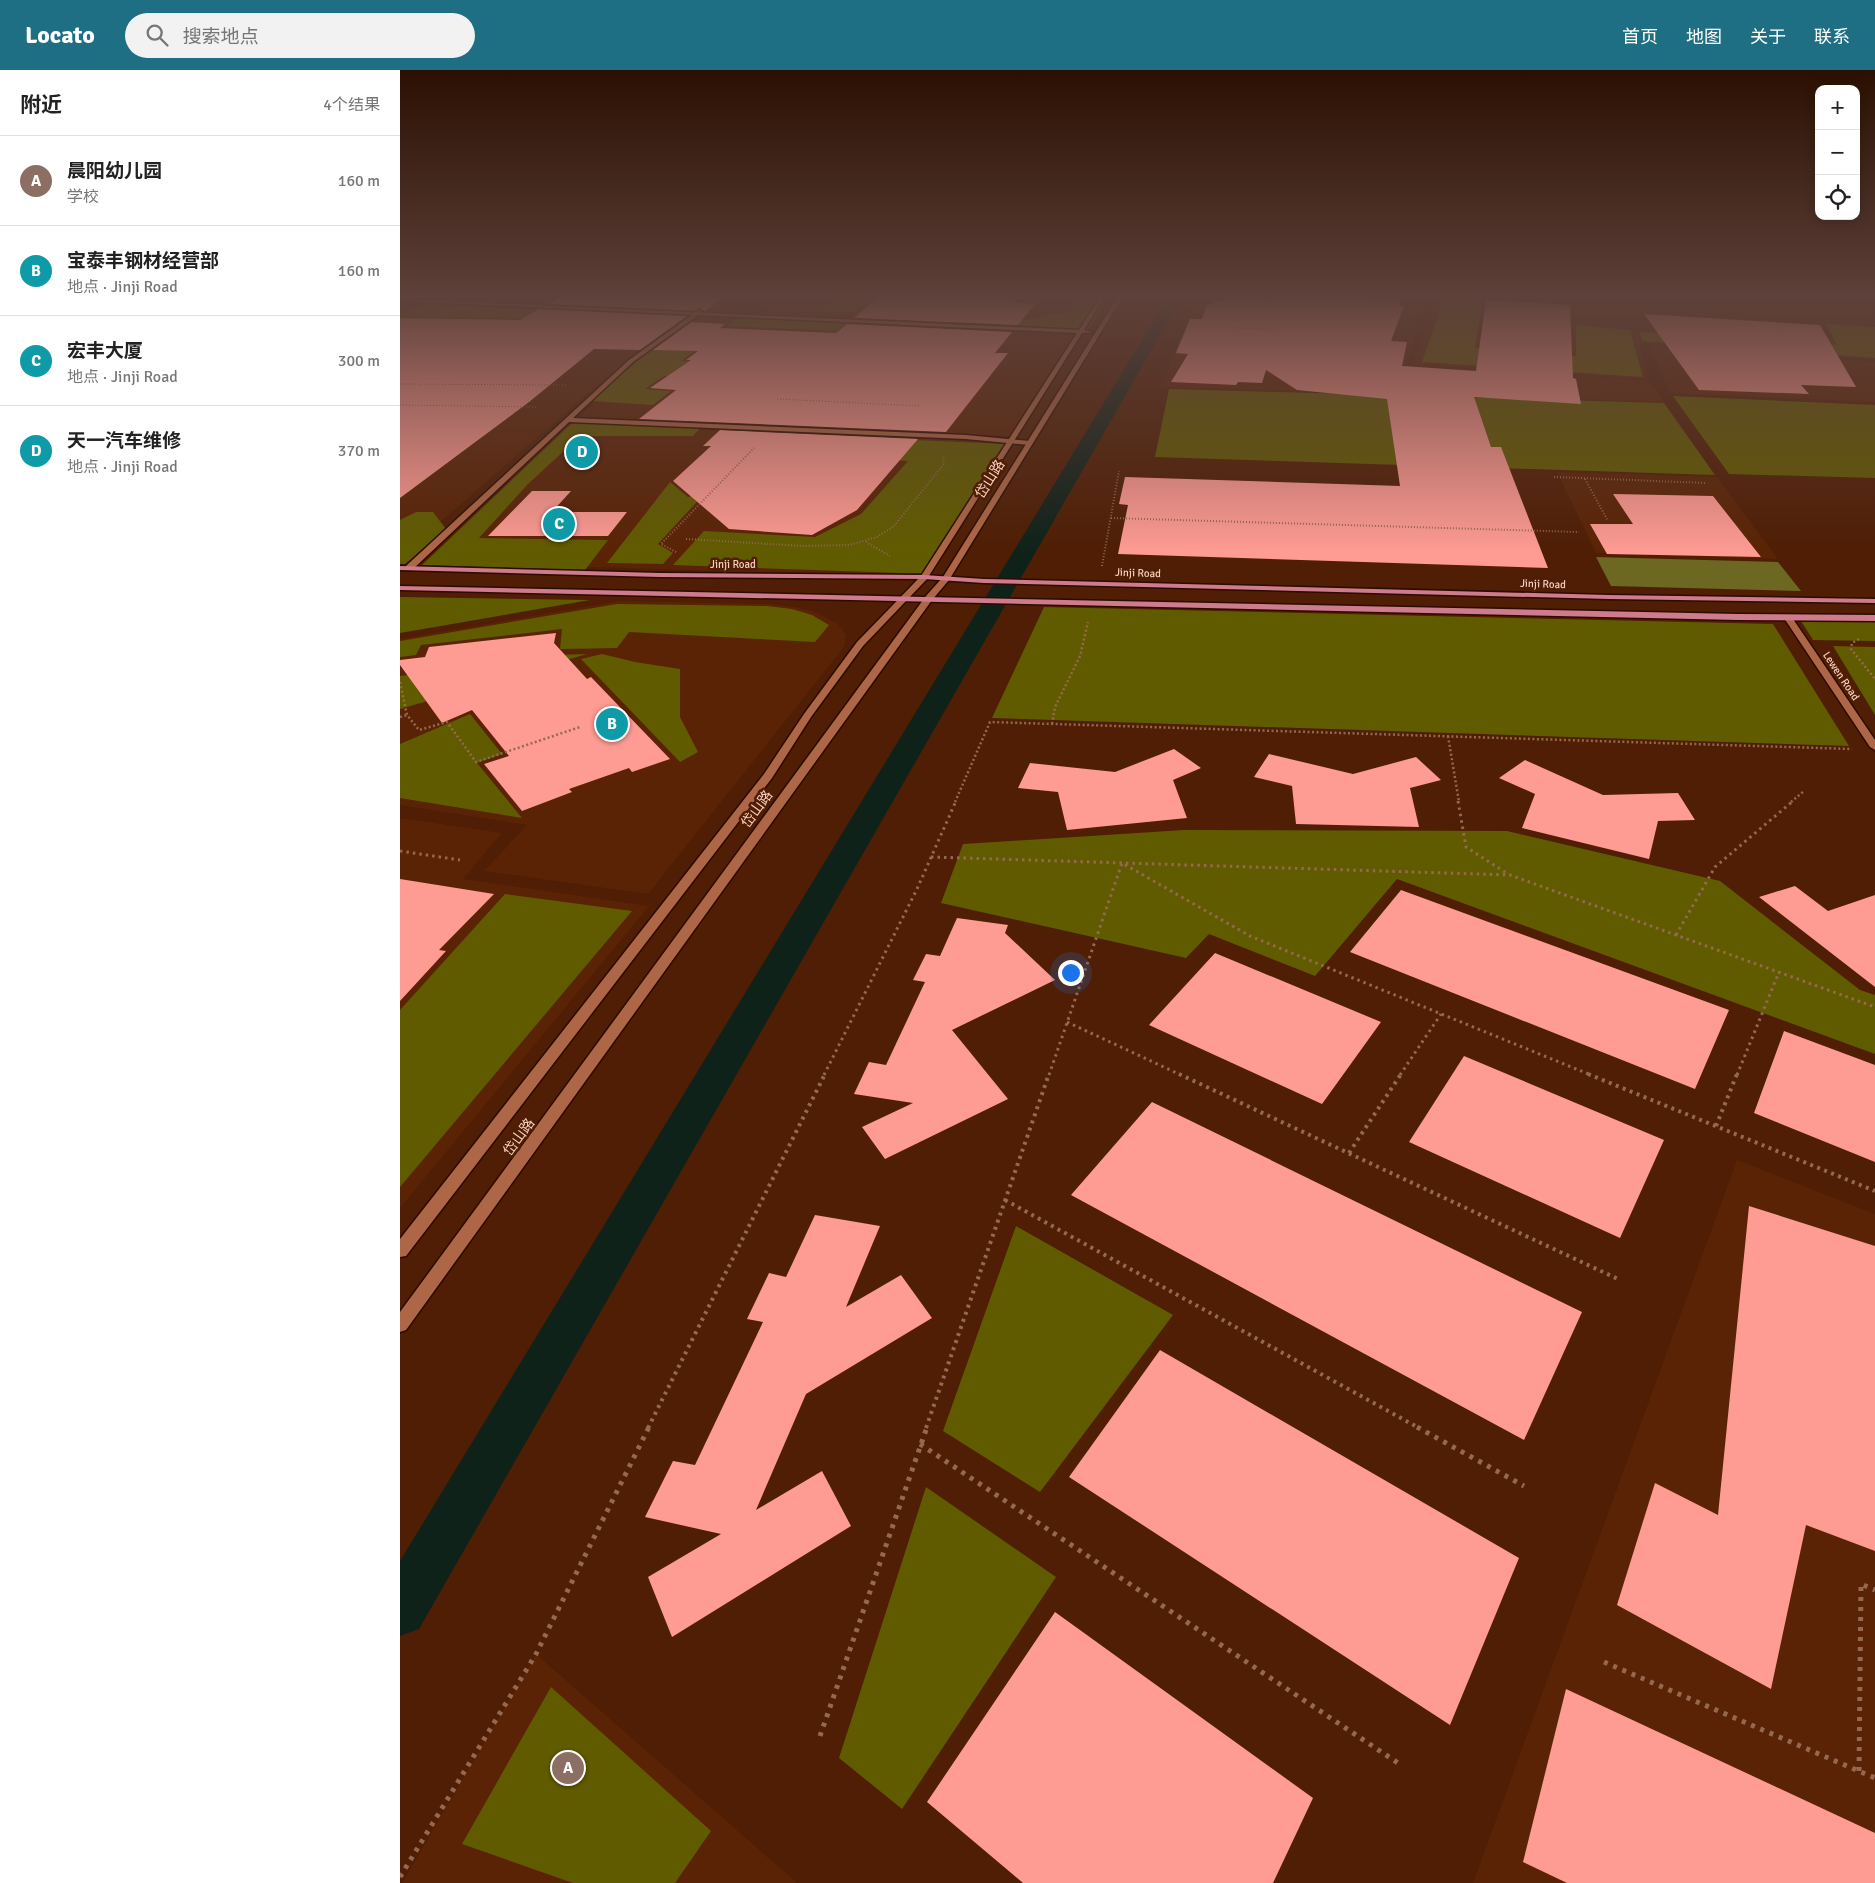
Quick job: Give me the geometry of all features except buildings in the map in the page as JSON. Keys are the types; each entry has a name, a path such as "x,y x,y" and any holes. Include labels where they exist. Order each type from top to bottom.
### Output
{"main road":[{"name":"Jinji Road","path":"400,568 660,575 924,577 984,581 1610,597 1875,601"},
{"path":"400,588 961,598 1788,618 1875,618"}],"street":[{"path":"409,568 608,383"},
{"name":"岱山路","path":"400,1251 768,776 807,716 860,644 924,577 1048,383"},
{"name":"岱山路","path":"400,1325 929,598 946,578 1067,383"},
{"path":"568,420 966,438 1030,443"},
{"name":"Lewen Road","path":"1788,618 1875,747"}],"path":[{"path":"400,384 566,385"},
{"path":"778,399 921,406"},
{"path":"400,405 538,407"},
{"path":"676,552 661,544 771,429"},
{"path":"686,539 803,546 849,545 865,542 886,532 911,505 944,464 944,456 938,452"},
{"path":"1098,583 1119,471"},
{"path":"1554,477 1706,483"},
{"path":"1584,478 1608,521"},
{"path":"1111,518 1579,532"},
{"path":"865,542 890,556"},
{"path":"1052,724 1055,707 1080,656 1092,602"},
{"path":"1866,638 1857,639 1852,643 1851,649 1875,679"},
{"path":"400,682 407,715 419,730 447,722 476,762 580,727"},
{"path":"400,717 407,715"},
{"path":"400,1877 536,1654 908,907 990,722 1855,749"},
{"path":"1448,736 1466,847 1510,875 1875,1007"},
{"path":"1676,936 1716,867 1804,790"},
{"path":"400,851 460,860"},
{"path":"931,857 1510,875"},
{"path":"1122,863 1250,936 1875,1191"},
{"path":"820,1736 1122,863"},
{"path":"1716,1126 1779,972"},
{"path":"1349,1154 1441,1014"},
{"path":"1067,1022 1618,1279"},
{"path":"1005,1200 1524,1486"},
{"path":"920,1444 1402,1765"},
{"path":"1859,1772 1861,1584 1875,1590"},
{"path":"1604,1662 1875,1778"}],"shaded area":[{"path":"400,383 600,383 400,557"},
{"path":"613,383 654,383 645,389 671,391 653,405 592,401"},
{"path":"617,383 1048,383 1011,436 578,418"},
{"path":"1163,383 1650,383 1664,402 1161,387"},
{"path":"1666,383 1875,383 1875,402 1670,393"},
{"path":"1169,389 1664,403 1715,475 1155,457"},
{"path":"1673,396 1875,405 1875,478 1729,474"},
{"path":"572,423 700,428 693,436 580,436 528,484 479,538 608,540 585,570 422,565"},
{"path":"578,425 1011,442 930,578 440,562"},
{"path":"802,435 1006,444 928,574 673,565 704,531 815,537 861,514 908,461 784,453"},
{"path":"1557,472 1717,477 1778,559 1596,553"},
{"path":"670,482 688,497 705,493 658,544 673,553 663,564 607,563"},
{"path":"416,512 433,512 446,529 405,564 400,564 400,520"},
{"path":"1596,557 1778,562 1801,591 1611,586"},
{"path":"400,597 590,600 400,633"},
{"path":"619,601 768,604 795,607 818,613 838,624 846,635 844,647 648,894 484,871 527,825 400,805 400,639"},
{"path":"617,604 767,606 792,609 812,615 829,625 815,642 629,632 617,648 560,649 562,629 421,645 416,655 400,657 400,641"},
{"path":"1044,607 1773,624 1849,746 992,718"},
{"path":"1801,621 1875,622 1875,641 1813,640"},
{"path":"1833,646 1875,647 1875,715"},
{"path":"587,654 400,709 400,676 555,655"},
{"path":"602,654 635,662 680,669 680,717 698,752 680,762 581,659"},
{"path":"470,714 502,754 477,763 522,818 400,798 400,744"},
{"path":"400,818 502,833 463,879 649,906 400,1208"},
{"path":"1184,830 1507,831 1720,881 1860,990 1875,995 1875,1054 1397,879 1315,976 1209,934 1186,958 941,903 963,844"},
{"path":"505,894 632,911 400,1187 400,1010"},
{"path":"1737,1160 1875,1214 1875,1883 1473,1883"},
{"path":"1016,1226 1173,1315 1040,1492 943,1431"},
{"path":"926,1487 1056,1577 902,1809 839,1758"},
{"path":"536,1654 797,1883 402,1883"},
{"path":"551,1687 711,1831 675,1883 573,1883 462,1844"}],"waterway":[{"path":"400,1610 1124,383"}],"place":[{"name":"天一汽车维修","path":"582,452"},
{"name":"宏丰大厦","path":"559,524"},
{"name":"宝泰丰钢材经营部","path":"612,724"},
{"name":"晨阳幼儿园","path":"568,1768"}]}
